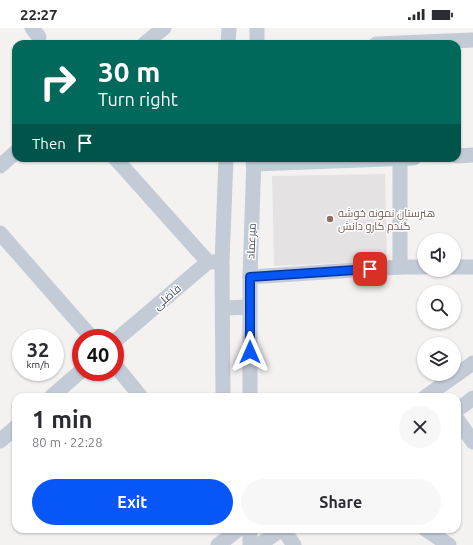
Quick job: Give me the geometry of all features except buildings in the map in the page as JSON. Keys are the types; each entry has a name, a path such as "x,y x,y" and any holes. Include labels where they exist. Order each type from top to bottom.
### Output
{"street":[{"path":"149,40 164,28"},
{"path":"228,40 229,28"},
{"path":"257,28 257,40"},
{"path":"461,40 473,40"},
{"path":"0,166 12,156"},
{"path":"461,156 473,156"},
{"path":"119,162 215,262"},
{"path":"223,393 222,308 215,262 226,162"},
{"name":"میرعماد","path":"250,393 250,277 254,162"},
{"path":"400,267 407,162"},
{"path":"0,233 84,329"},
{"name":"فاضلی","path":"124,335 215,262"},
{"path":"250,277 417,267"},
{"path":"461,267 473,267"},
{"path":"222,308 250,307"},
{"path":"431,393 473,363"},
{"path":"124,376 138,393"},
{"path":"56,393 72,379"},
{"path":"461,407 473,398"},
{"path":"461,425 473,442"},
{"path":"0,441 12,431"},
{"path":"222,540 233,533"},
{"path":"250,533 250,545"},
{"path":"259,545 277,533"},
{"path":"286,533 294,545"},
{"path":"431,533 449,545"}],"shaded area":[{"name":"هنرستان نمونه خوشه گندم کارو دانش","path":"385,174 387,261 274,266 272,176"}],"place":[{"name":"هنرستان نمونه خوشه گندم کارو دانش","path":"330,219"}],"route":[{"path":"250,352 250,277 370,269"}]}
